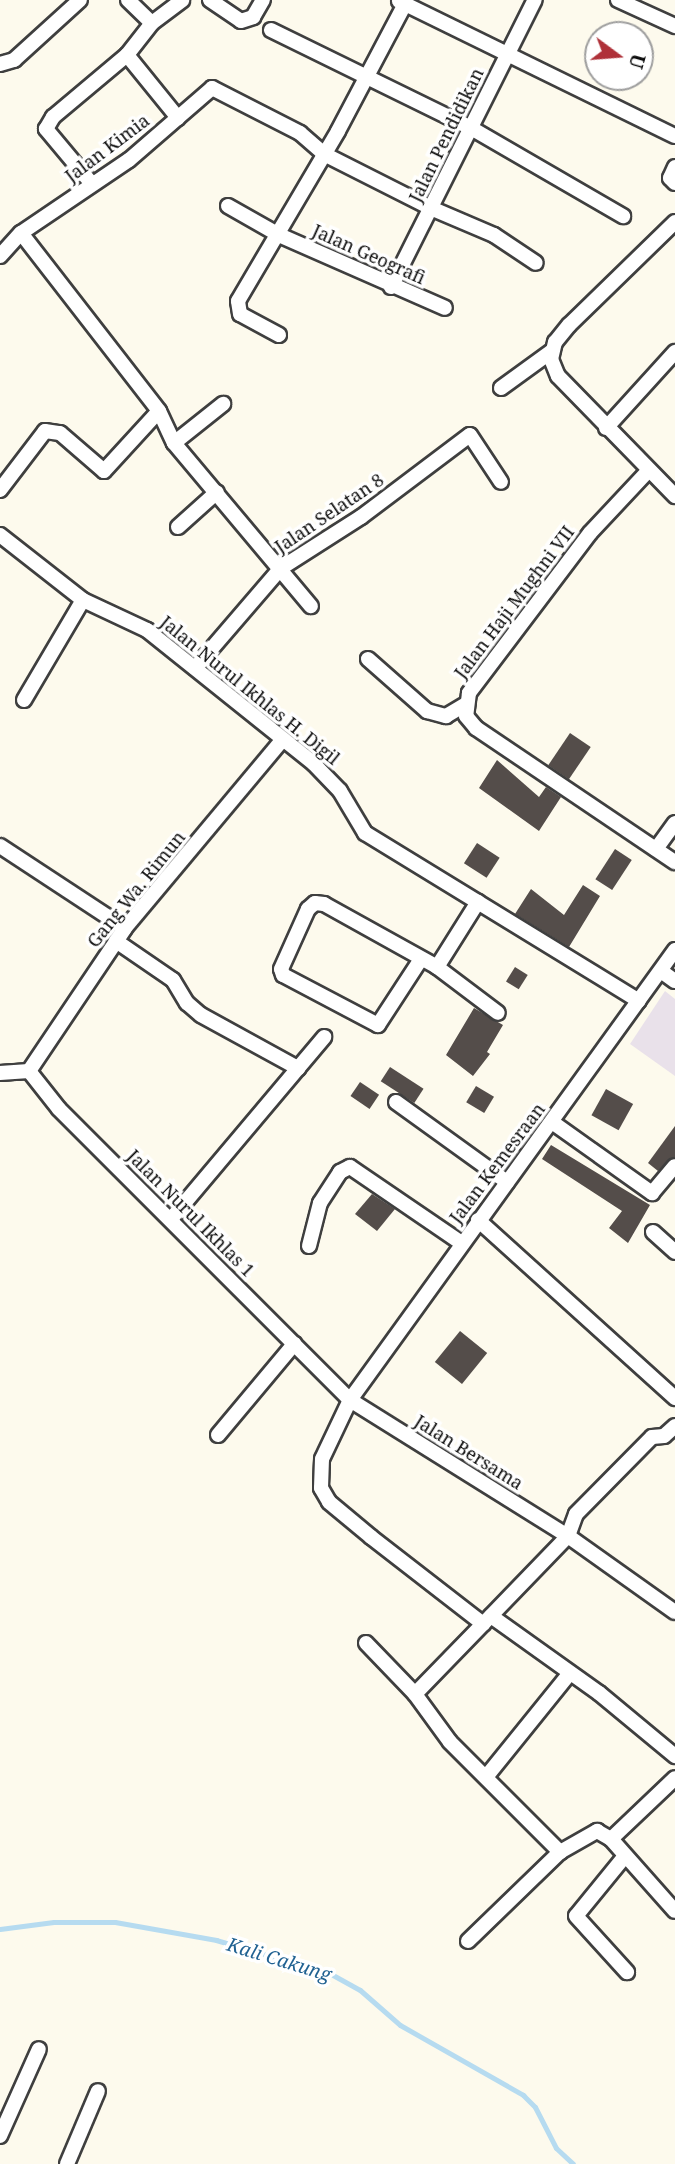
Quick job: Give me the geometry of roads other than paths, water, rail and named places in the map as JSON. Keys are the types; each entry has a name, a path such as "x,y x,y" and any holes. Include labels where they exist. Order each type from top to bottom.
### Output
{"street":[{"path":"0,64 13,60 80,0"},
{"path":"128,0 152,23"},
{"path":"92,184 46,129 53,117 127,55 152,23 182,0"},
{"path":"210,0 242,21 253,17 263,0"},
{"name":"Jalan Pendidikan","path":"391,287 433,209 535,0"},
{"path":"618,0 675,26"},
{"path":"279,335 236,309 365,79 401,2 675,136"},
{"path":"271,30 365,79 471,128 623,216"},
{"path":"127,55 178,118"},
{"name":"Jalan Kimia","path":"21,233 92,184 178,118 212,88 300,133 324,154"},
{"path":"324,154 433,209 494,235 536,263"},
{"name":"Jalan Geografi","path":"228,206 279,235 391,287 445,308"},
{"path":"501,388 552,351 569,325 675,222"},
{"path":"0,256 21,233 159,411 174,443 311,606"},
{"path":"552,351 558,376 675,496"},
{"path":"606,428 675,352"},
{"path":"174,443 223,404"},
{"path":"0,490 45,431 60,433 104,471 159,411"},
{"name":"Jalan Selatan 8","path":"195,668 281,568 361,517 470,435 501,482"},
{"name":"Jalan Haji Mughni VII","path":"649,470 590,533 469,693 466,716 476,728 665,842"},
{"path":"178,527 216,492"},
{"name":"Jalan Nurul Ikhlas H. Digil","path":"0,536 83,600 147,630 283,739 332,781 365,833 639,1001"},
{"path":"24,700 83,600"},
{"path":"368,659 427,711 446,716 466,704"},
{"name":"Gang Wa. Rimun","path":"29,1071 121,934 283,739"},
{"path":"675,823 665,842 675,862"},
{"path":"0,846 121,934 173,980 187,1003 211,1022 298,1068"},
{"path":"437,967 478,902"},
{"path":"421,959 378,1025 283,975 281,969 308,909 315,903 437,967 498,1013"},
{"name":"Jalan Kemesraan","path":"675,950 508,1182 460,1242 350,1400 322,1459 321,1488 329,1502 370,1537 569,1674 675,1756"},
{"path":"661,971 675,981"},
{"path":"171,1219 324,1037"},
{"path":"0,1073 29,1071"},
{"name":"Jalan Nurul Ikhlas 1","path":"29,1071 59,1110 350,1400"},
{"path":"396,1102 508,1182"},
{"path":"552,1122 646,1191 666,1187 675,1166"},
{"path":"309,1246 324,1196 340,1172 349,1167 460,1242"},
{"path":"478,1220 675,1398"},
{"path":"653,1232 675,1252"},
{"path":"218,1435 294,1344"},
{"name":"Jalan Bersama","path":"350,1400 569,1536 675,1612"},
{"path":"415,1694 569,1536 576,1514 652,1437 671,1436"},
{"path":"366,1643 415,1694 450,1742 560,1853"},
{"path":"486,1777 569,1674"},
{"path":"611,1839 675,1777"},
{"path":"468,1941 560,1853 597,1831 611,1839 675,1911"},
{"path":"625,1856 576,1916 626,1972"},
{"path":"0,2136 39,2049"},
{"path":"66,2164 98,2091"}],"waterway":[{"name":"Kali Cakung","path":"0,1929 54,1922 115,1922 216,1940 331,1974 360,1990 400,2025 523,2095 535,2107 556,2148 573,2164"}]}
